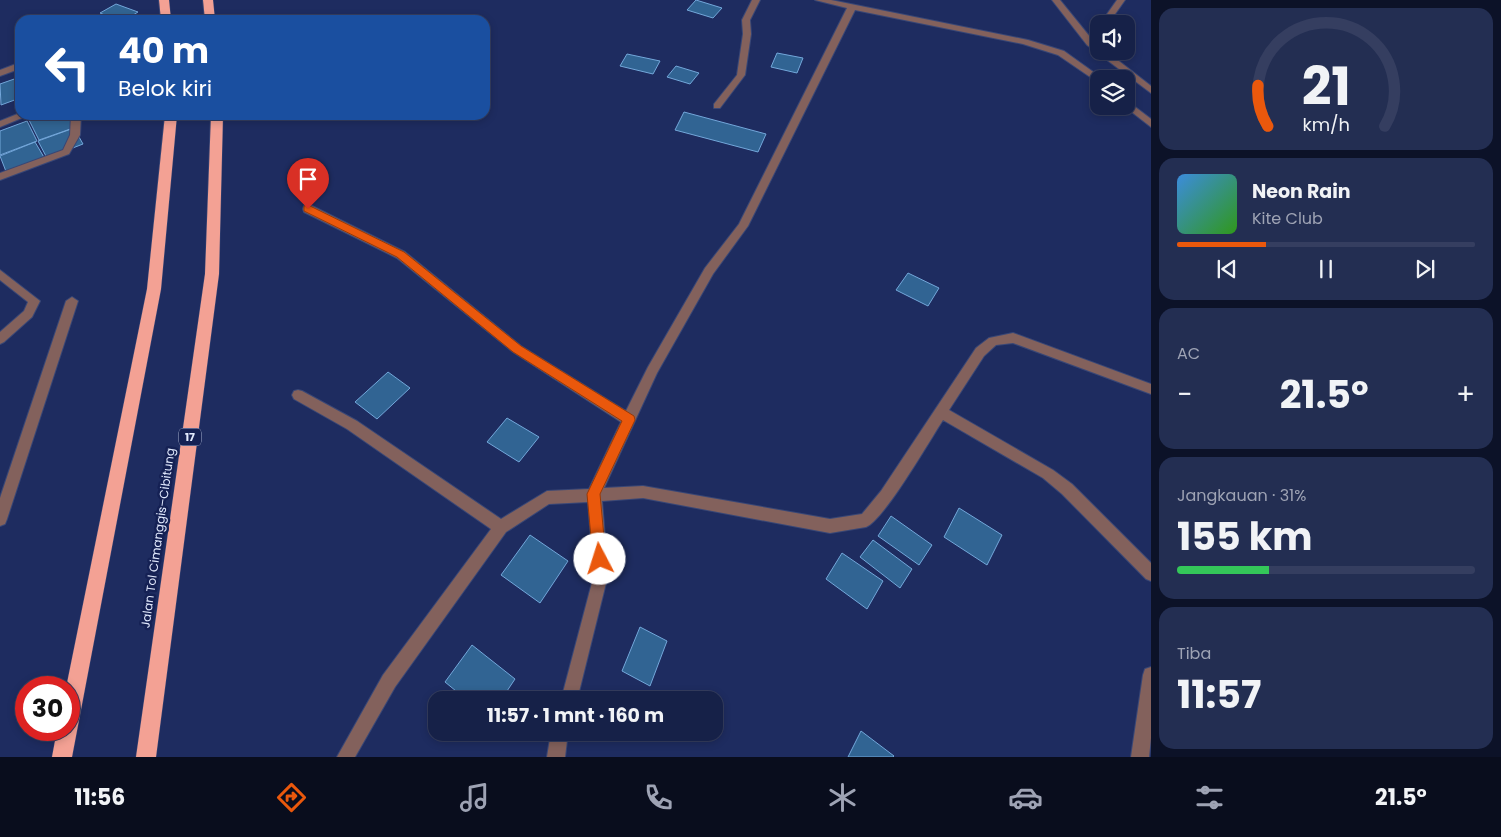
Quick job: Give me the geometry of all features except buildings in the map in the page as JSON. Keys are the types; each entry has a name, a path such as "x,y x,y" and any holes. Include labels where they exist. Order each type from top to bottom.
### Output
{"highway":[{"path":"164,0 166,15"},
{"path":"208,0 210,15"},
{"path":"78,676 154,289 171,120"},
{"name":"Jalan Tol Cimanggis–Cibitung","path":"146,757 212,274 218,120"},
{"path":"62,757 65,741"}],"street":[{"path":"717,106 741,75 747,34 746,20 756,0"},
{"path":"819,0 1038,46 1061,53 1090,73"},
{"path":"1056,0 1090,43"},
{"path":"1110,15 1121,0"},
{"path":"571,691 601,575 594,494 652,371 710,271 742,226 852,7"},
{"path":"1111,60 1151,90"},
{"path":"0,73 15,67"},
{"path":"1135,111 1151,124"},
{"path":"0,124 15,118"},
{"path":"0,178 66,152 74,143 77,130 76,120"},
{"path":"308,209 401,255 517,349 629,420"},
{"path":"0,274 34,302 28,314 0,339"},
{"path":"0,519 72,301"},
{"path":"346,757 388,680 502,526 547,498 643,492 830,526 866,520 886,496 980,352 993,340 1013,338 1151,388"},
{"path":"298,395 352,425 502,526"},
{"path":"942,412 1048,474 1067,489 1151,574"},
{"path":"1140,757 1151,676"},
{"path":"556,757 558,741"}],"route":[{"path":"308,209 401,255 517,349 629,420 594,494 600,559"}]}
